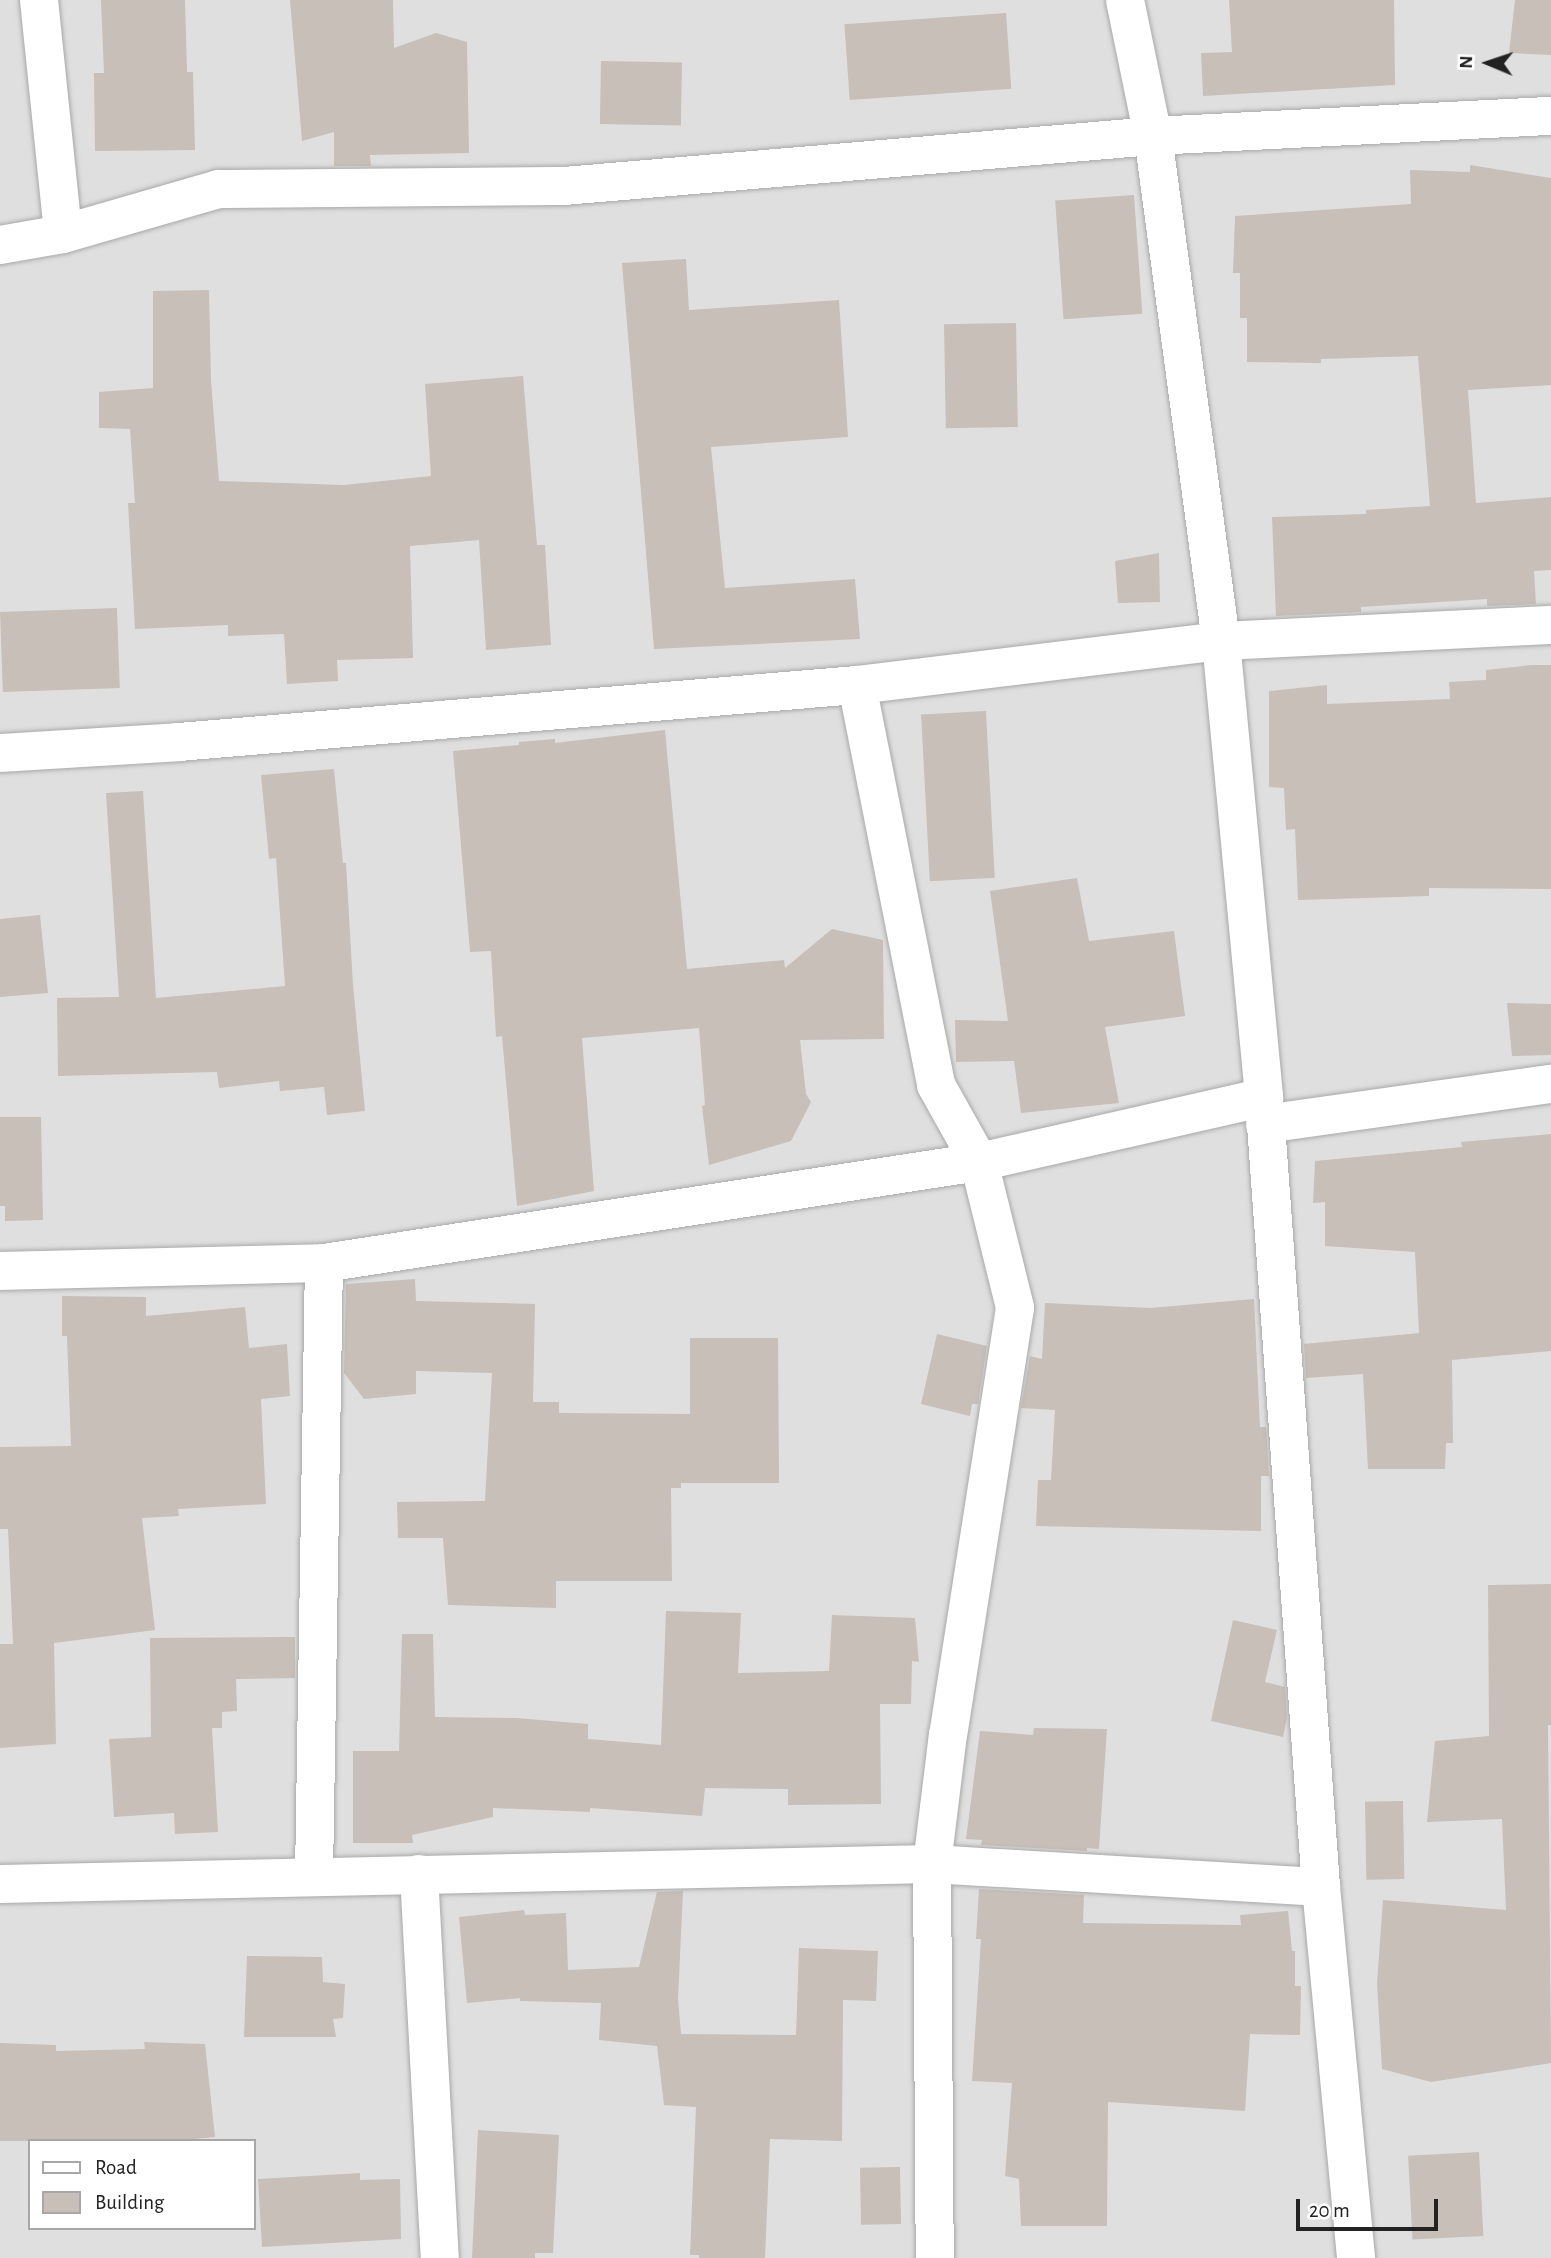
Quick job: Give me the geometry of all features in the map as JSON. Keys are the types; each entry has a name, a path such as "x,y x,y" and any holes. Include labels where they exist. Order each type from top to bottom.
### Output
{"street":[{"path":"40,0 63,234"},
{"path":"1125,0 1153,136 1220,641 1265,1110 1321,1887 1356,2258"},
{"path":"0,245 63,234 219,189 564,186 1153,136 1551,116"},
{"path":"0,753 193,741 857,685 1220,641 1551,625"},
{"path":"857,685 936,1085 979,1162 1015,1308 948,1734 932,1864 935,2258"},
{"path":"0,1271 324,1263 979,1162 1265,1110 1551,1084"},
{"path":"314,1876 324,1263"},
{"path":"0,1884 932,1864 1321,1887"},
{"path":"419,1874 440,2258"}],"shaded area":[{"path":"0,0 1551,0 1551,2258 0,2258"}],"building":[{"path":"101,0 185,0 187,72 193,72 195,150 95,151 94,73 104,73"},
{"path":"290,0 393,0 394,48 436,33 467,42 469,153 370,155 371,166 334,166 334,132 302,141"},
{"path":"1229,0 1394,0 1395,85 1203,96 1201,53 1232,52"},
{"path":"1515,0 1551,0 1551,55 1509,53"},
{"path":"1006,13 1011,89 850,100 844,24"},
{"path":"601,61 682,62 681,125 600,124"},
{"path":"1470,165 1551,178 1551,385 1468,390 1476,503 1551,497 1551,570 1534,571 1536,604 1487,606 1487,599 1361,607 1361,612 1276,616 1272,517 1366,514 1366,510 1430,506 1418,356 1321,359 1321,363 1247,362 1247,318 1240,318 1240,273 1233,273 1235,216 1411,204 1410,170 1470,172"},
{"path":"1134,195 1142,314 1063,319 1055,201"},
{"path":"686,259 689,310 839,300 848,437 711,447 725,588 855,579 860,639 654,649 622,263"},
{"path":"209,290 211,381 219,481 344,485 431,476 425,384 523,376 537,545 545,545 551,645 486,650 479,540 410,546 413,658 337,660 338,681 287,684 284,634 228,636 228,625 135,629 128,503 135,503 130,429 99,428 99,392 153,388 153,291"},
{"path":"1016,323 1018,427 946,428 944,324"},
{"path":"1159,553 1160,602 1118,603 1115,561"},
{"path":"117,608 120,688 3,692 0,612"},
{"path":"1551,665 1551,889 1429,888 1429,896 1298,900 1295,829 1286,830 1284,788 1269,787 1269,691 1327,685 1327,704 1450,699 1449,682 1486,680 1486,670"},
{"path":"986,711 995,878 930,881 921,714"},
{"path":"665,730 687,969 784,960 785,968 832,929 883,940 884,1039 800,1040 806,1094 811,1102 791,1141 709,1165 702,1106 705,1105 699,1028 582,1038 594,1191 517,1206 502,1036 496,1037 491,951 470,952 453,751 519,745 519,742 555,739 555,743"},
{"path":"334,769 343,863 346,863 353,985 365,1111 327,1115 324,1087 280,1091 279,1081 219,1088 217,1072 58,1076 57,998 119,997 106,793 143,791 156,998 285,986 276,858 269,859 261,775"},
{"path":"1077,878 1089,941 1174,931 1185,1016 1105,1027 1119,1103 1021,1113 1014,1061 956,1062 955,1020 1008,1021 990,891"},
{"path":"40,915 48,993 0,997 0,919"},
{"path":"1507,1003 1551,1004 1551,1055 1512,1056"},
{"path":"0,1117 41,1117 43,1220 5,1221 5,1206 0,1206"},
{"path":"1551,1134 1551,1351 1452,1360 1453,1443 1446,1443 1445,1469 1368,1469 1363,1374 1306,1378 1304,1344 1419,1333 1415,1252 1325,1246 1325,1202 1313,1203 1315,1161 1462,1147 1461,1142"},
{"path":"415,1279 416,1301 535,1304 533,1402 559,1402 559,1413 690,1414 690,1338 778,1338 779,1483 681,1483 681,1488 671,1488 672,1581 556,1581 556,1608 448,1605 443,1538 398,1538 397,1502 485,1501 492,1373 416,1371 416,1394 364,1399 344,1373 346,1284"},
{"path":"62,1296 146,1297 146,1316 245,1307 249,1348 287,1344 290,1396 261,1399 266,1504 178,1509 179,1516 142,1518 155,1630 54,1643 56,1744 0,1748 0,1644 13,1644 8,1529 0,1529 0,1447 71,1446 67,1336 62,1336"},
{"path":"1254,1299 1260,1427 1266,1427 1269,1476 1261,1476 1261,1531 1036,1526 1038,1480 1051,1480 1055,1410 1021,1408 1030,1356 1042,1359 1045,1303 1150,1308"},
{"path":"937,1334 987,1346 978,1404 972,1404 970,1416 921,1404"},
{"path":"1551,1584 1551,1725 1548,1725 1551,2063 1431,2082 1382,2069 1377,1983 1383,1900 1506,1910 1502,1819 1427,1822 1435,1741 1489,1736 1488,1585"},
{"path":"666,1611 741,1613 738,1673 829,1671 832,1615 915,1618 919,1662 912,1661 911,1704 880,1704 881,1804 788,1805 788,1789 705,1788 702,1816 590,1808 590,1812 493,1808 493,1817 412,1835 413,1843 353,1843 353,1751 399,1751 402,1634 433,1634 435,1717 516,1718 588,1724 588,1739 661,1745"},
{"path":"1233,1620 1277,1630 1265,1682 1285,1687 1287,1718 1283,1737 1211,1721"},
{"path":"295,1637 295,1678 236,1679 237,1711 222,1712 222,1728 212,1728 218,1832 175,1834 174,1813 114,1817 109,1739 151,1737 150,1638"},
{"path":"1034,1728 1107,1729 1099,1849 1087,1848 1087,1851 981,1845 982,1840 966,1839 980,1731 1033,1735"},
{"path":"1403,1801 1404,1879 1366,1880 1365,1802"},
{"path":"979,1889 1084,1895 1083,1923 1241,1925 1240,1915 1288,1911 1292,1951 1295,1951 1295,1986 1301,1986 1300,2035 1250,2034 1245,2111 1108,2102 1107,2226 1021,2226 1019,2179 1005,2176 1012,2083 972,2081 981,1939 976,1939"},
{"path":"683,1891 678,1999 681,2034 796,2035 799,1948 878,1951 876,2001 843,2000 842,2141 770,2139 765,2258 699,2258 699,2255 690,2255 696,2107 664,2105 657,2046 599,2040 601,2003 520,2001 520,1998 467,2003 459,1917 524,1910 525,1915 566,1913 568,1970 639,1967 657,1892"},
{"path":"247,1956 322,1957 323,1982 345,1984 343,2018 333,2019 336,2037 244,2037"},
{"path":"144,2042 205,2044 215,2137 0,2141 0,2043 56,2045 56,2051 145,2049"},
{"path":"478,2130 559,2135 553,2253 535,2253 535,2258 472,2258"},
{"path":"1479,2152 1483,2236 1412,2240 1408,2156"},
{"path":"900,2167 901,2224 861,2225 860,2168"},
{"path":"360,2173 360,2180 400,2179 401,2239 262,2247 258,2179"}]}
